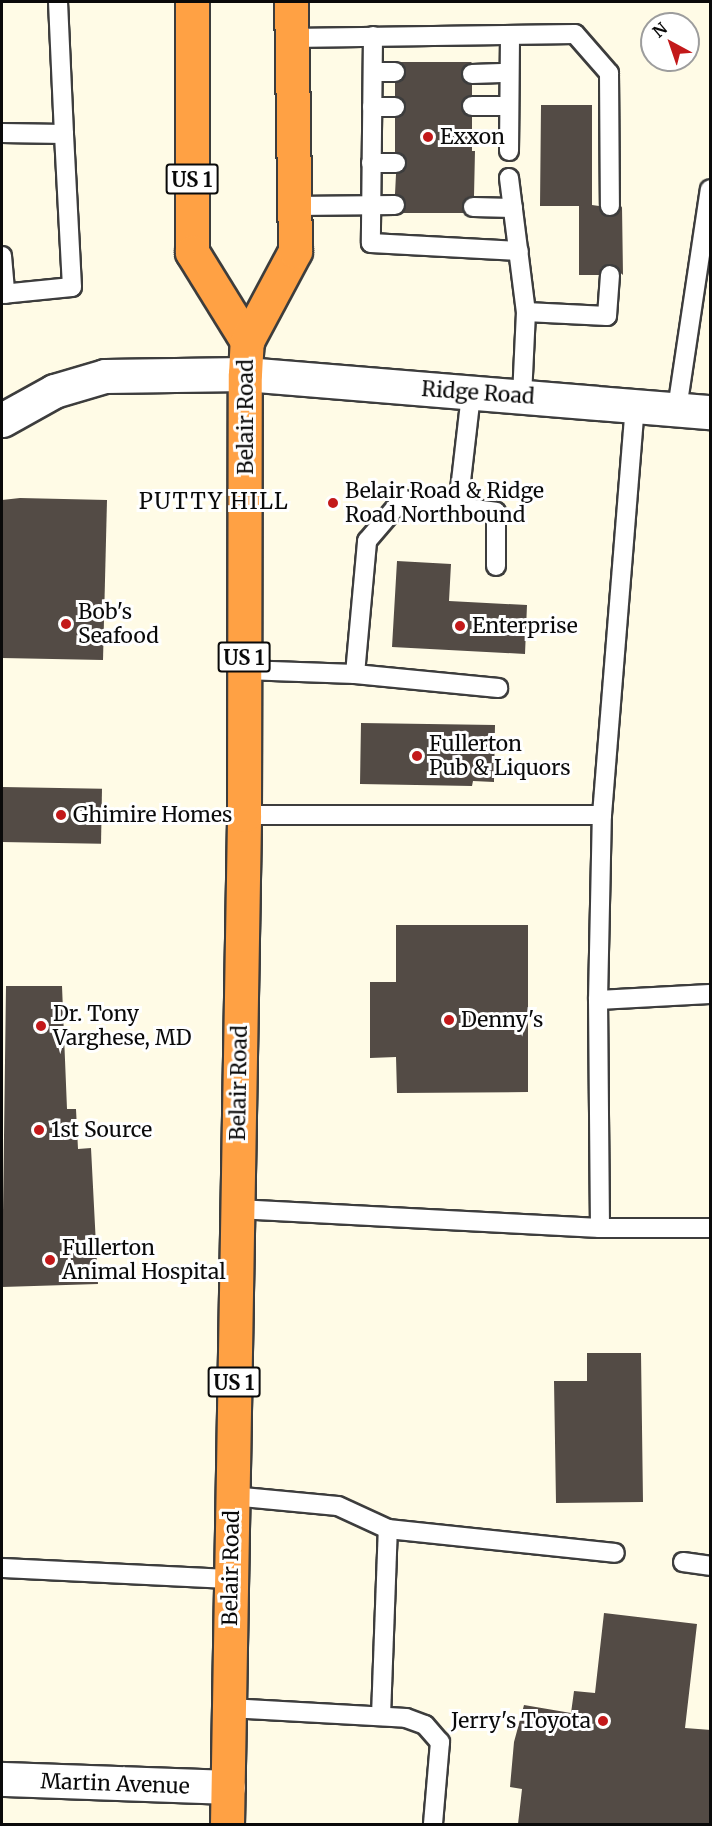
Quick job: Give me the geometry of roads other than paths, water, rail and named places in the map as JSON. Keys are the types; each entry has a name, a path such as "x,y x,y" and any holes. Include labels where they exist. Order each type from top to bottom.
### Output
{"highway":[{"name":"Belair Road","path":"192,2 192,252 247,340"},
{"name":"Belair Road","path":"227,1824 243,815 245,374 247,340 295,251 291,2"}],"street":[{"name":"Ridge Road","path":"2,420 54,391 105,376 245,374 711,412"},
{"name":"Martin Avenue","path":"2,1779 228,1787"}],"lane":[{"path":"2,256 3,294 72,288 58,2"},
{"path":"291,38 575,34 609,73 609,206"},
{"path":"509,151 510,35"},
{"path":"373,36 371,243 519,251"},
{"path":"373,72 395,72"},
{"path":"472,74 509,74"},
{"path":"472,106 509,106"},
{"path":"372,107 395,107"},
{"path":"2,134 64,134"},
{"path":"371,163 396,163"},
{"path":"509,178 526,312 522,396"},
{"path":"677,409 708,223 711,189"},
{"path":"294,206 395,205"},
{"path":"473,207 513,208"},
{"path":"526,312 607,316 610,275"},
{"path":"458,507 471,394"},
{"path":"600,1228 598,1000 602,815 635,404"},
{"path":"355,674 367,541 402,500 496,512 496,566"},
{"path":"244,670 355,674 498,688"},
{"path":"243,815 602,815"},
{"path":"598,1000 711,993"},
{"path":"237,1209 600,1228 711,1228"},
{"path":"232,1496 338,1506 388,1529 615,1553"},
{"path":"381,1716 388,1529"},
{"path":"682,1562 711,1566"},
{"path":"2,1568 230,1580"},
{"path":"229,1707 406,1718 425,1725 440,1742 433,1824"}],"place":[{"name":"Exxon","path":"428,137"},
{"name":"Belair Road & Ridge Road Northbound","path":"333,503"},
{"name":"Bob's Seafood","path":"66,624"},
{"name":"Enterprise","path":"460,626"},
{"name":"Fullerton Pub & Liquors","path":"417,756"},
{"name":"Ghimire Homes","path":"61,815"},
{"name":"Denny's","path":"449,1020"},
{"name":"Dr. Tony Varghese, MD","path":"41,1026"},
{"name":"1st Source","path":"39,1130"},
{"name":"Fullerton Animal Hospital","path":"50,1260"},
{"name":"Jerry's Toyota","path":"603,1721"}],"district":[{"name":"PUTTY HILL","path":"214,502"}]}
